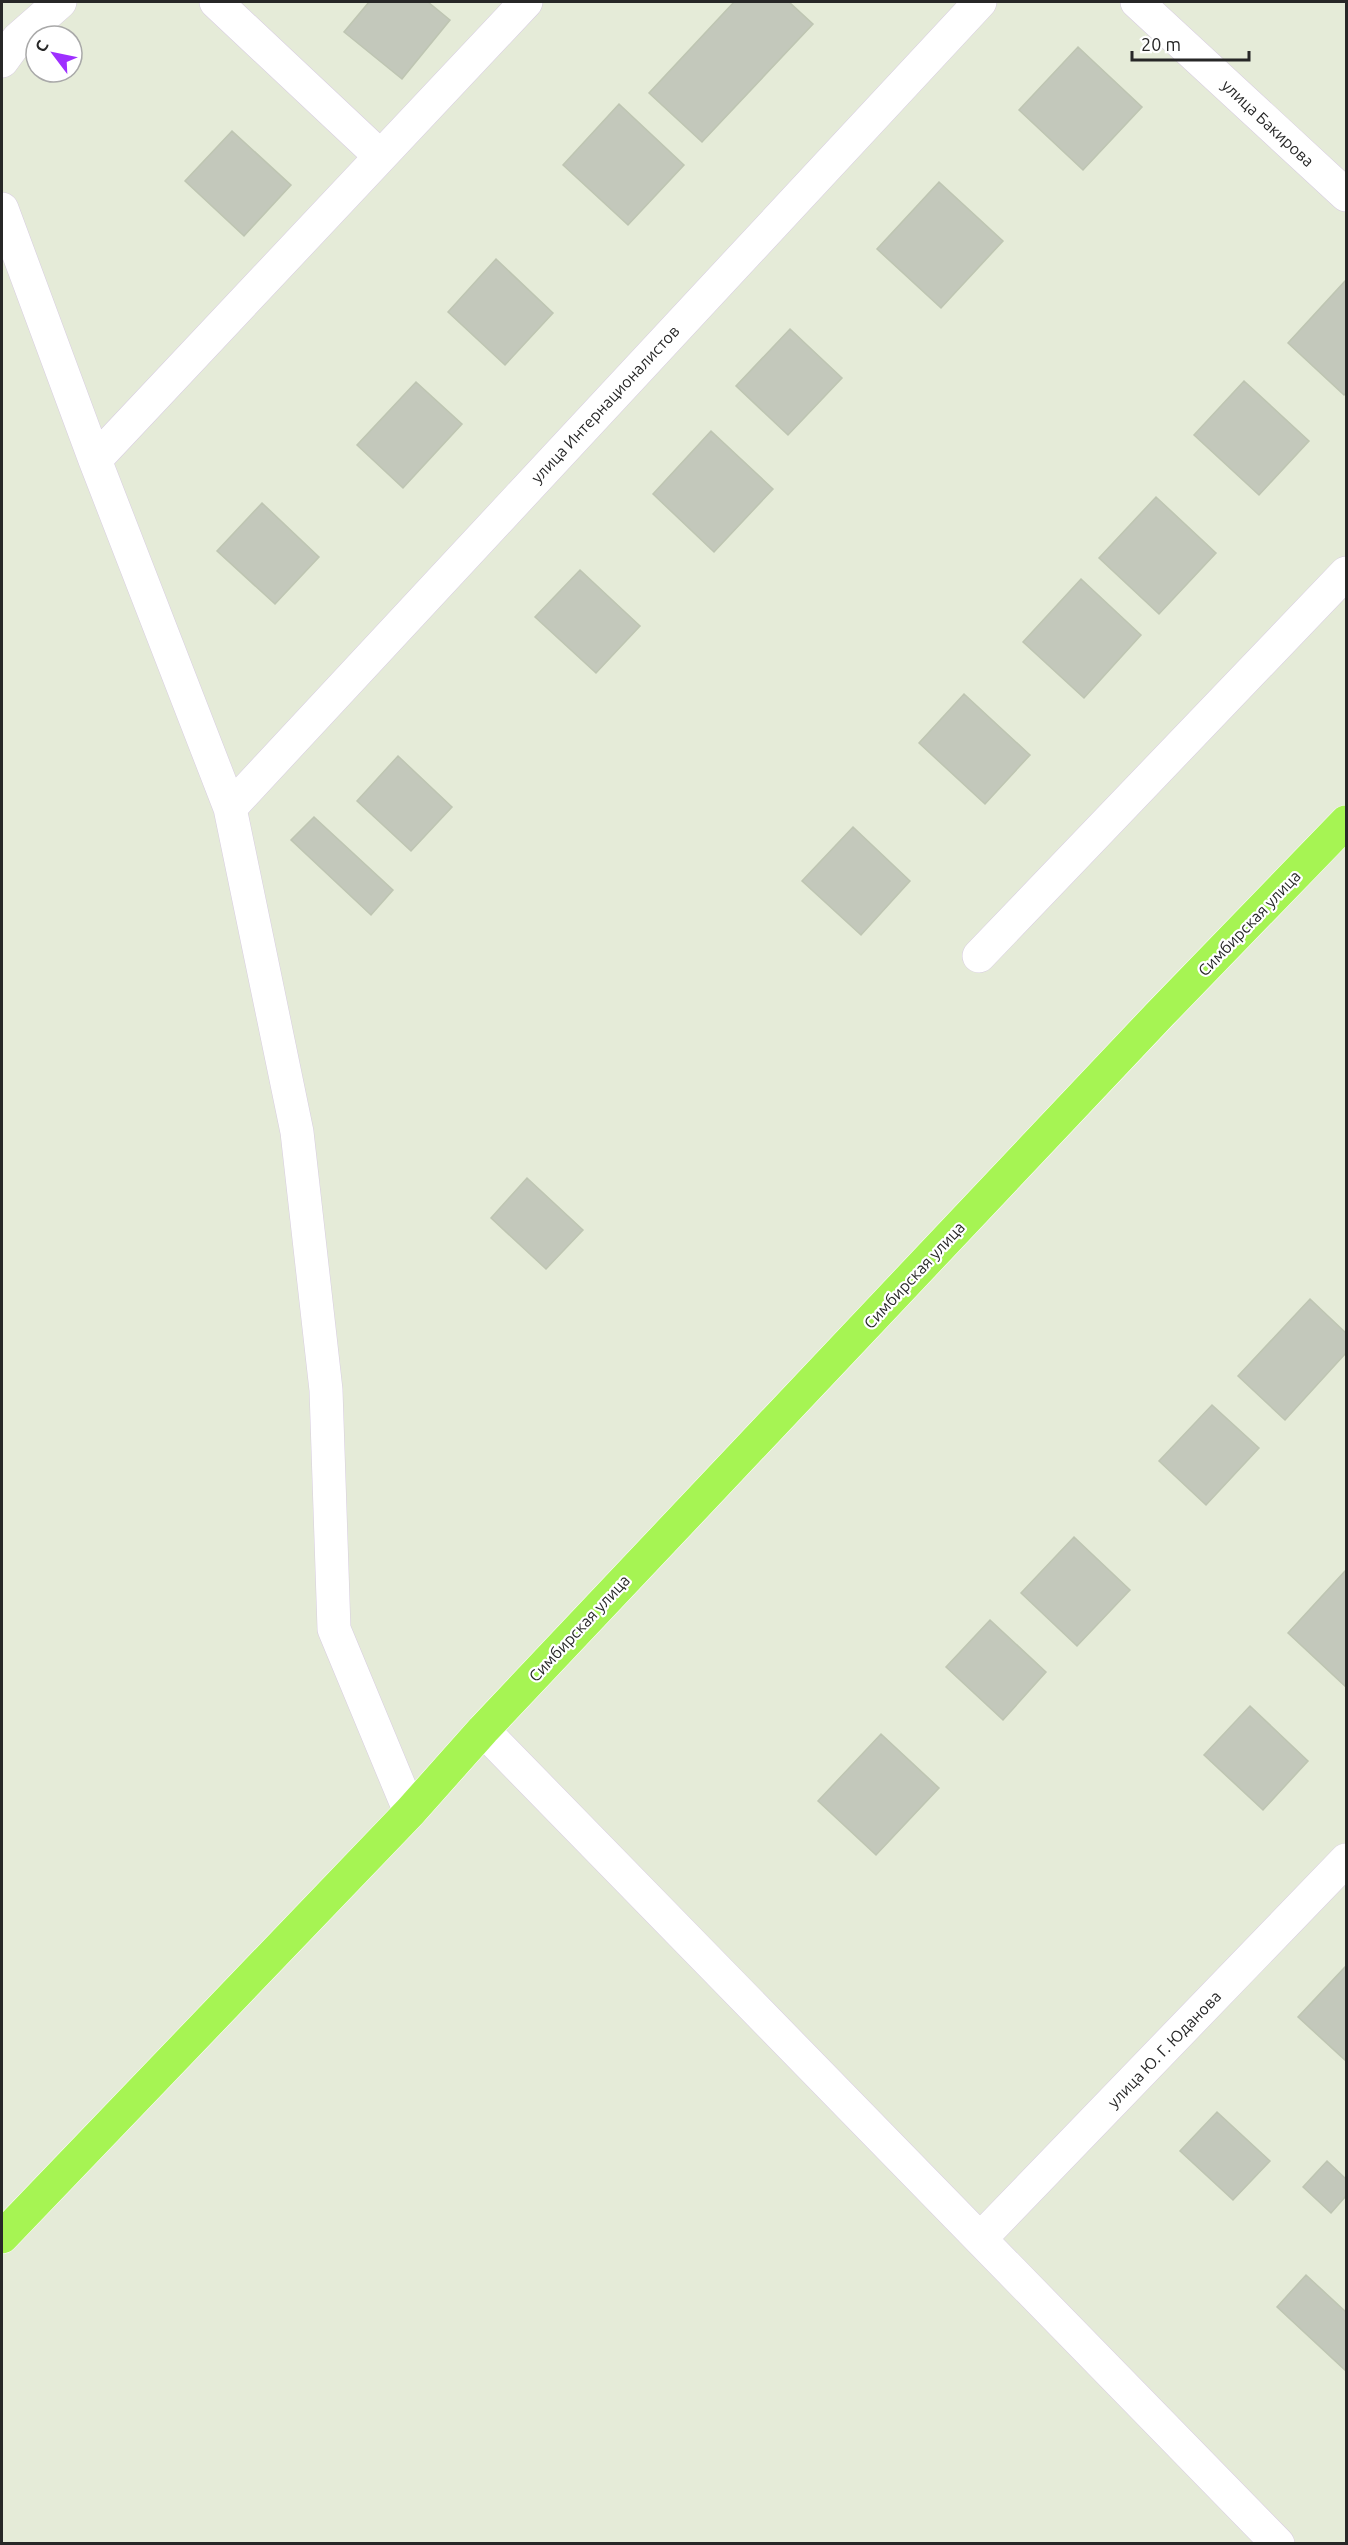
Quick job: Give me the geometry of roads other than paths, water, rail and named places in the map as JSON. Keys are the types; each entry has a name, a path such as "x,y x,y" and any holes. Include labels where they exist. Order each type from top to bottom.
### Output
{"main road":[{"name":"Симбирская улица","path":"2,2237 410,1812 483,1730 1161,1013 1347,822"}],"street":[{"path":"2,61 18,39 60,2"},
{"path":"216,2 380,156"},
{"path":"95,460 526,2"},
{"name":"улица Интернационалистов","path":"230,808 980,2"},
{"name":"улица Бакирова","path":"1137,2 1347,195"},
{"path":"2,208 95,460 230,808 297,1132 326,1390 334,1629 410,1812"},
{"path":"979,956 1347,573"},
{"path":"483,1730 1278,2544"},
{"name":"улица Ю. Г. Юданова","path":"981,2238 1347,1860"}]}
